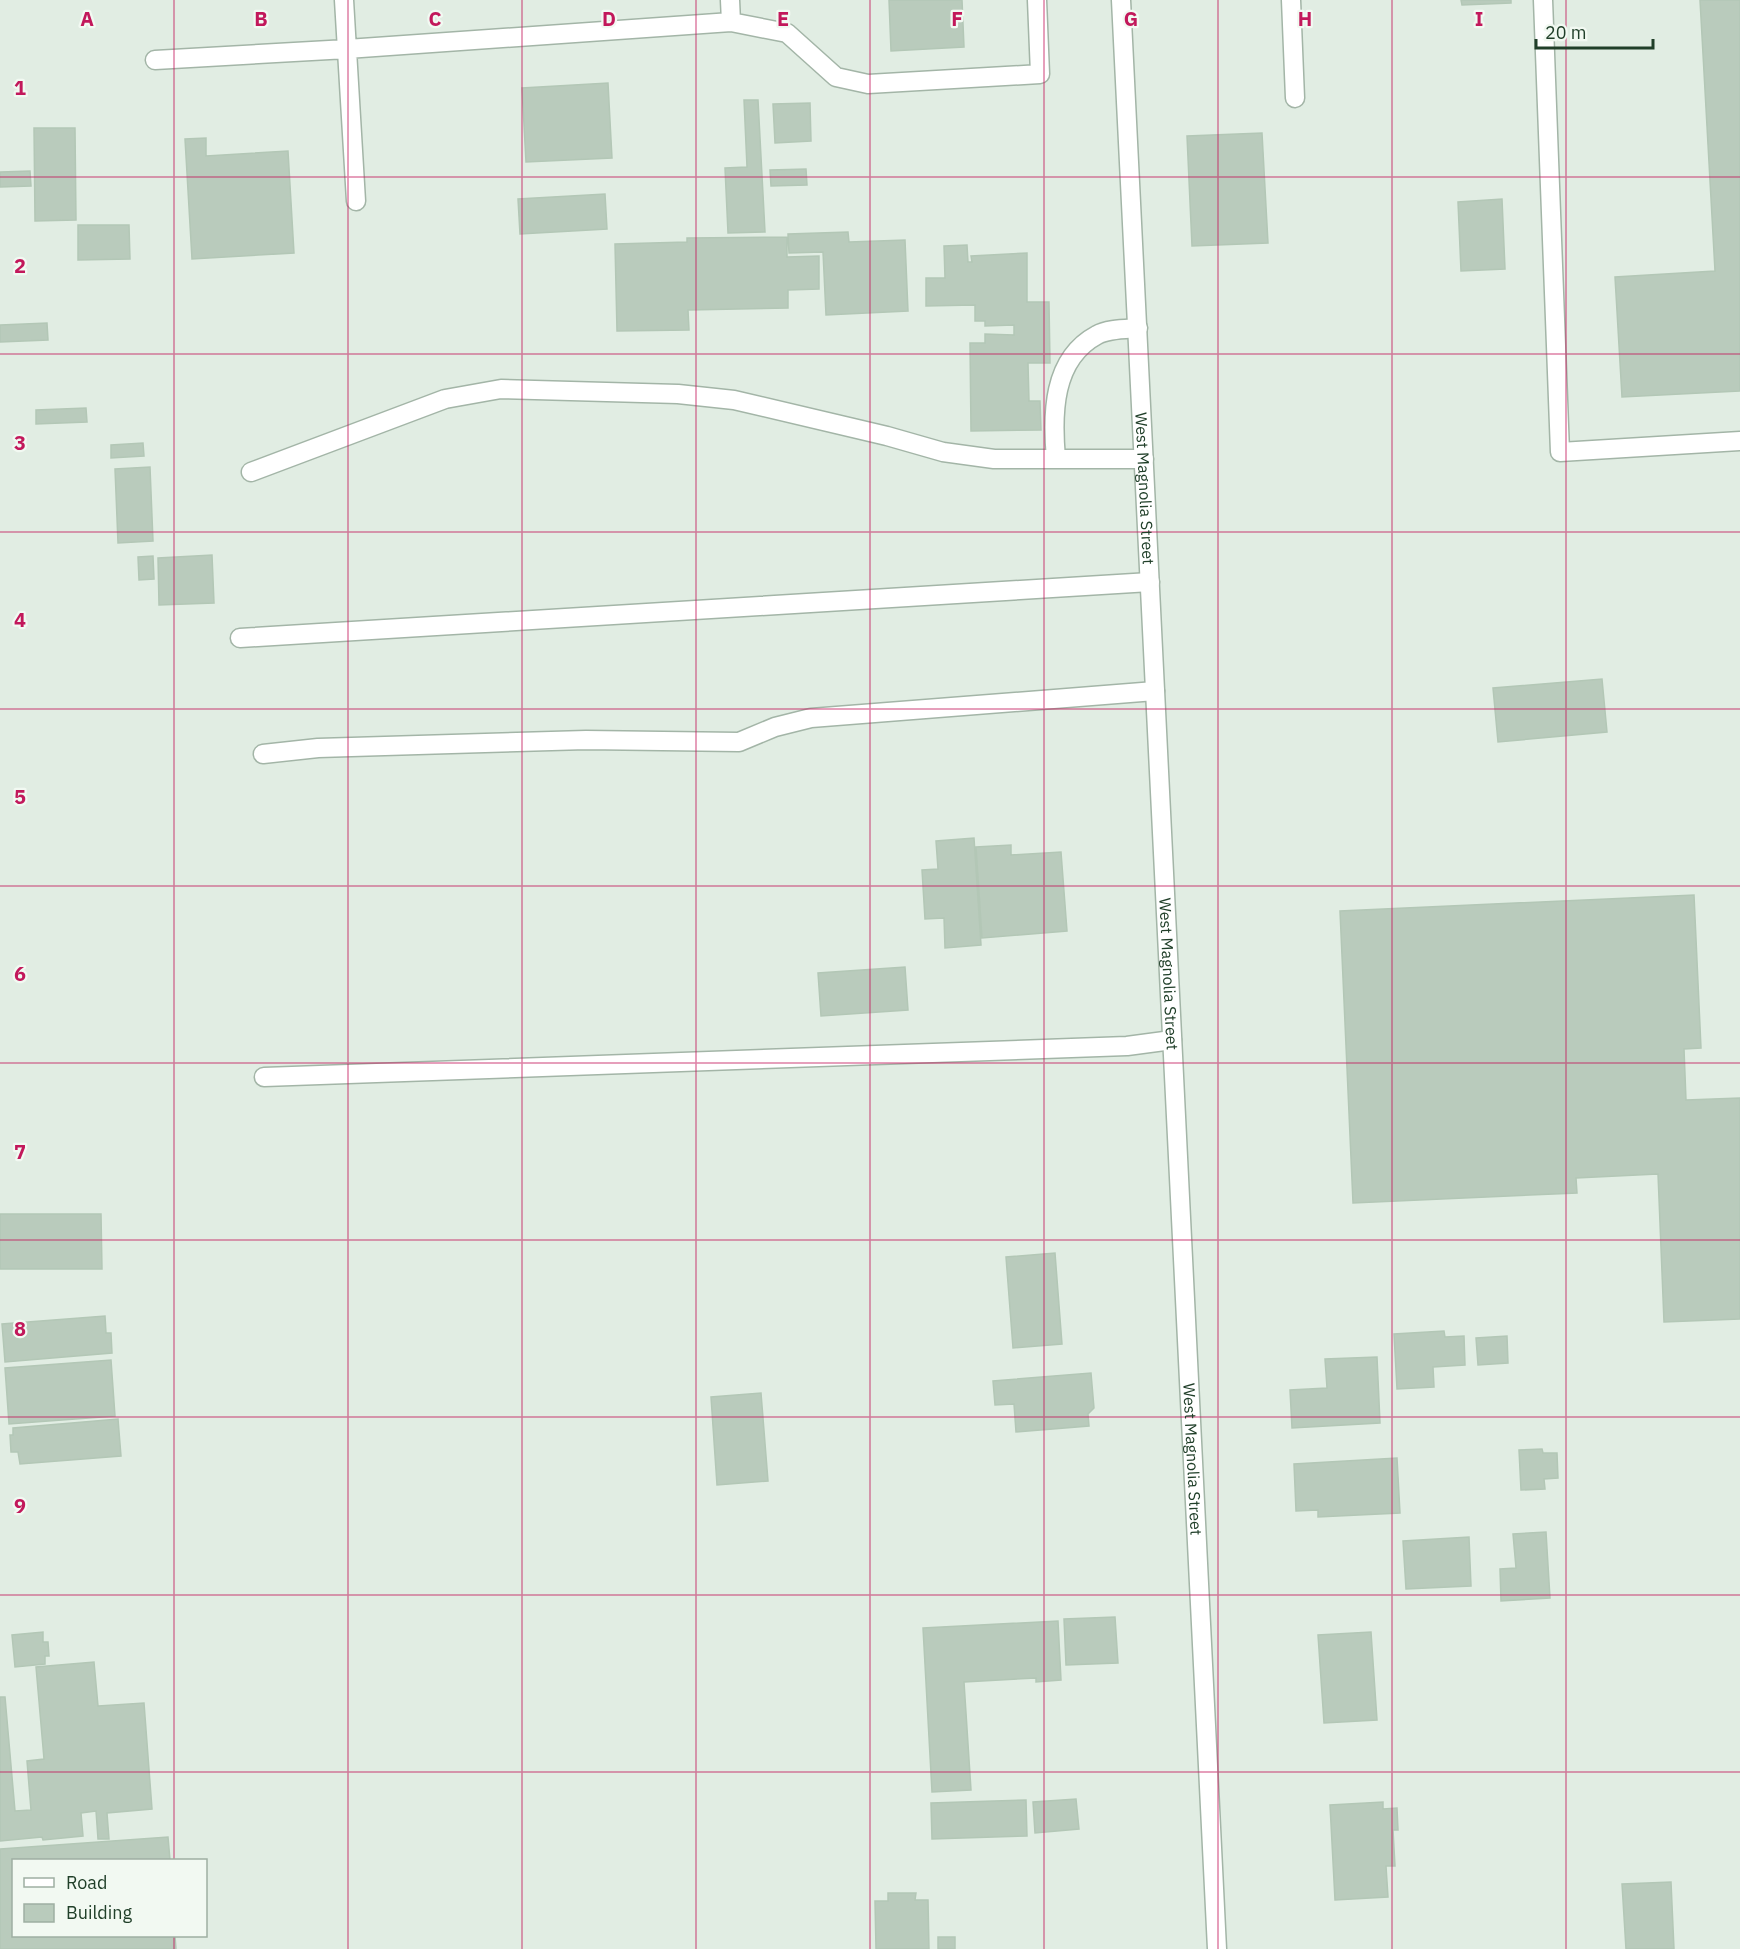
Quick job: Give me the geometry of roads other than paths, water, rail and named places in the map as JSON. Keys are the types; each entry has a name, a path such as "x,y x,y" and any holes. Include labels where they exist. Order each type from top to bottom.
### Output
{"street":[{"path":"344,0 356,201"},
{"path":"730,0 732,22"},
{"path":"155,60 732,22 787,33 836,77 868,84 1040,74 1037,0"},
{"name":"West Magnolia Street","path":"1121,0 1217,1949"},
{"path":"1291,0 1295,98"},
{"path":"1543,0 1560,452 1740,441"},
{"path":"1056,459 1053,424 1066,364 1083,344 1098,333 1138,328"},
{"path":"251,472 445,399 501,389 678,394 734,400 887,436 943,452 994,459 1144,459"},
{"path":"240,638 1150,582"},
{"path":"263,754 318,748 586,740 739,742 775,727 811,718 1155,691"},
{"path":"264,1077 1127,1046 1172,1040"}]}
